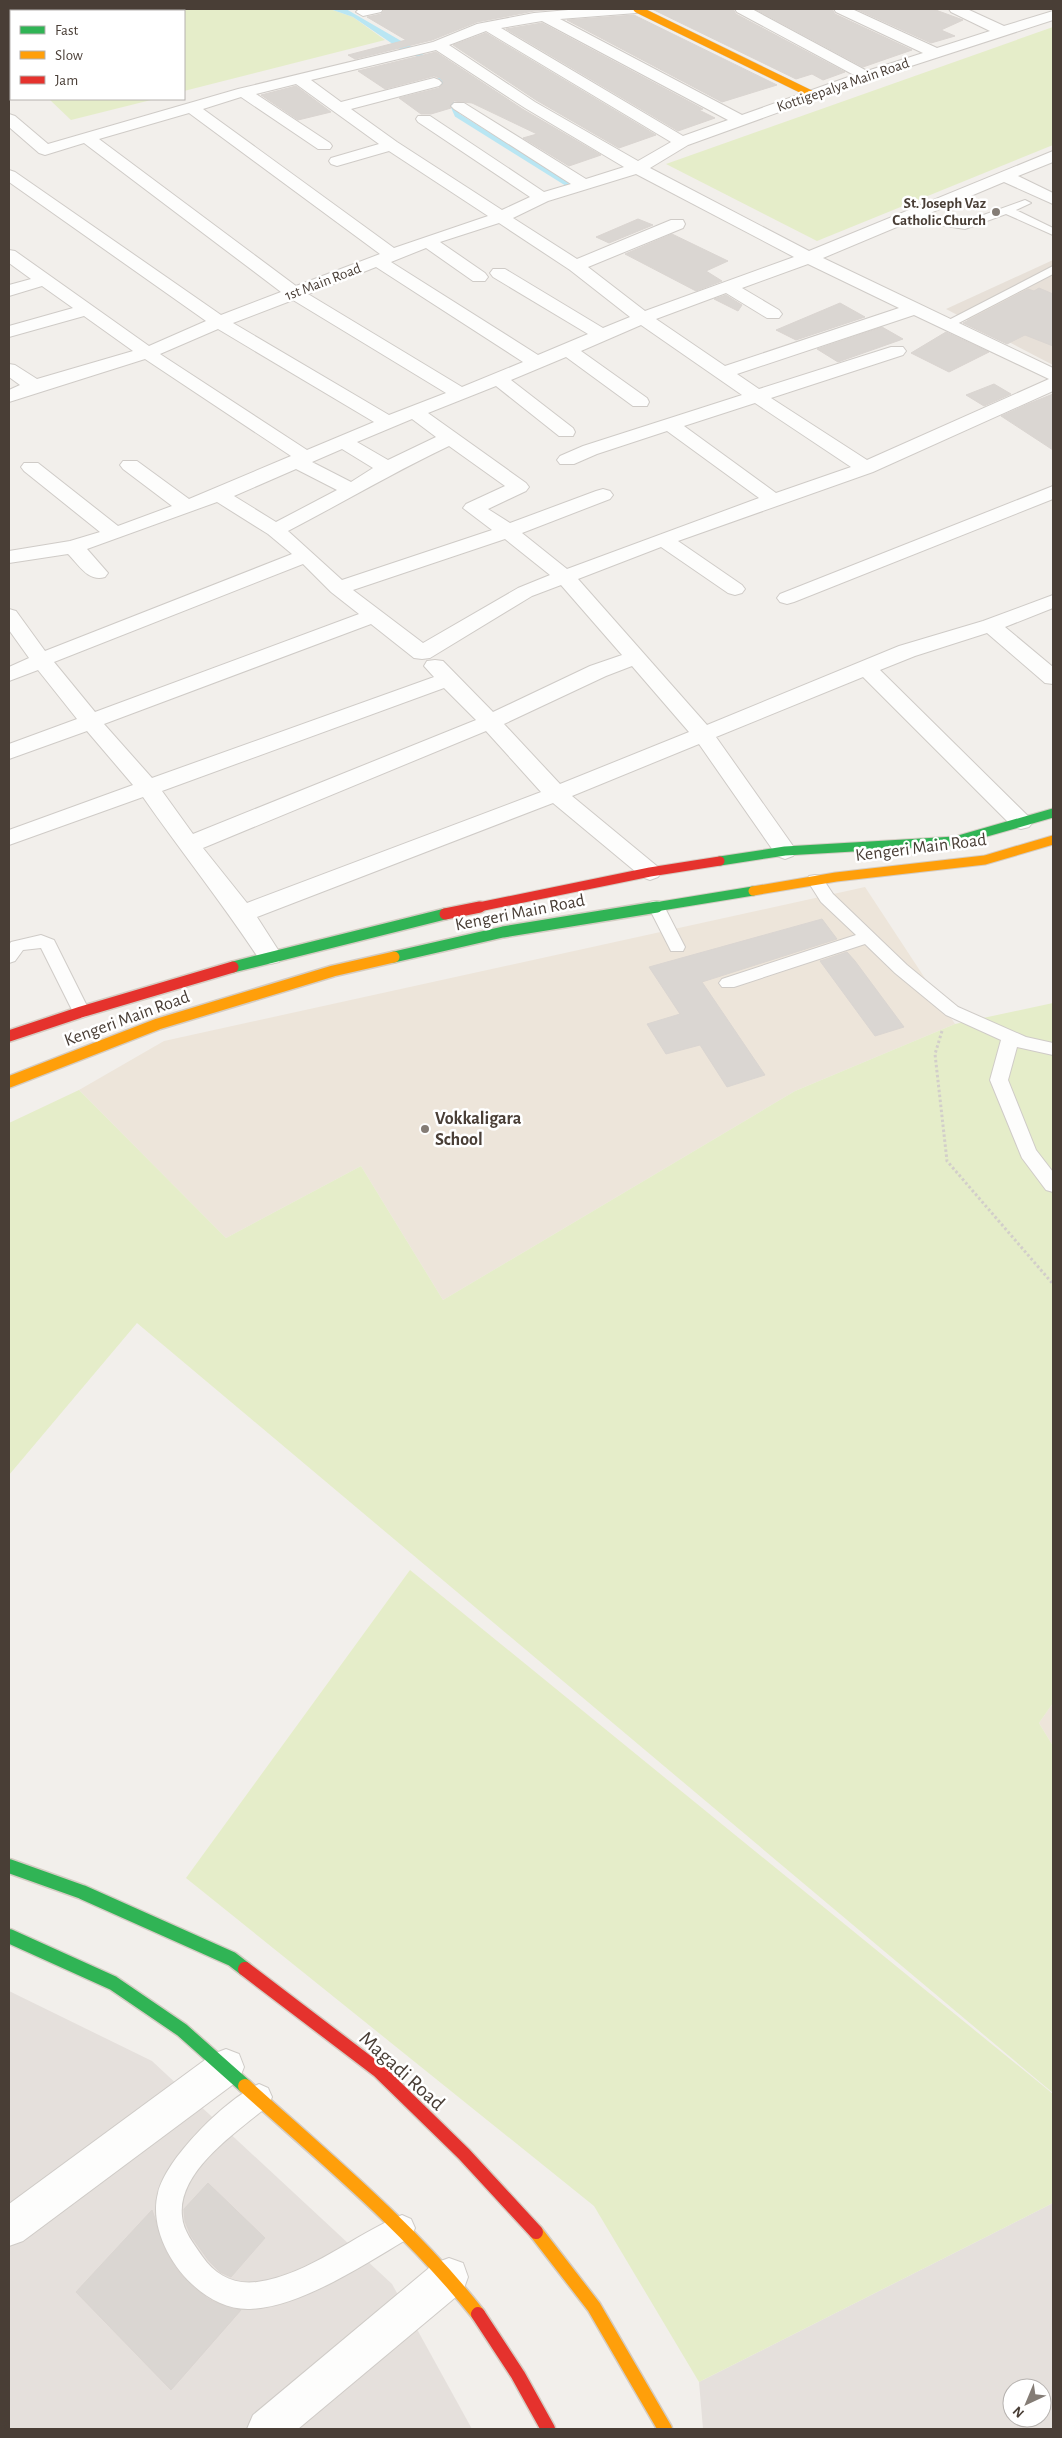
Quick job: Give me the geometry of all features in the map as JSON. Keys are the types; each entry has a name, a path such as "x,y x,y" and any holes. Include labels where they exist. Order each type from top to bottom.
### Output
{"main road":[{"path":"636,9 812,95"},
{"name":"Kengeri Main Road","path":"9,1036 81,1012 270,956 475,907 650,872 785,851 955,840 1053,813"},
{"name":"Kengeri Main Road","path":"9,1082 158,1024 333,971 504,932 815,880 985,860 1053,840"},
{"name":"Magadi Road","path":"9,1866 82,1892 232,1959 379,2071 464,2154 532,2227 594,2307 665,2429"},
{"path":"9,1936 75,1964 113,1983 182,2030 259,2097 429,2253 481,2319 525,2384 548,2429"}],"street":[{"path":"18,160 45,150 243,92 301,80 438,45 455,35 488,26 545,17 636,9"},
{"path":"742,9 866,76"},
{"path":"841,9 936,53"},
{"path":"956,9 1004,32"},
{"name":"Kottigepalya Main Road","path":"638,168 682,142 866,76 1053,15"},
{"path":"545,17 742,121"},
{"path":"488,26 682,142"},
{"path":"438,45 530,105 638,168 810,257 1053,375"},
{"path":"301,80 391,145 576,266 644,318 723,373 866,468"},
{"path":"339,107 434,83"},
{"path":"243,92 324,146"},
{"path":"459,106 584,185"},
{"path":"191,107 386,258 537,363"},
{"path":"9,119 45,150"},
{"path":"424,119 542,198"},
{"path":"87,138 294,293 461,394"},
{"path":"336,161 391,145"},
{"path":"13,551 73,547 116,534 219,494 388,422 461,394 644,318 810,257 1053,156"},
{"name":"1st Main Road","path":"9,396 34,386 147,353 219,322 428,242 500,217 542,198 638,168"},
{"path":"9,175 219,322 388,422"},
{"path":"1004,176 1053,199"},
{"path":"576,266 677,224"},
{"path":"428,242 480,278"},
{"path":"9,255 300,459 352,490"},
{"path":"499,273 602,335"},
{"path":"9,291 44,280"},
{"path":"728,287 773,314"},
{"path":"723,373 916,309"},
{"path":"9,332 87,310"},
{"path":"568,350 640,402"},
{"path":"567,460 590,450 897,351"},
{"path":"9,369 34,386"},
{"path":"499,378 566,432"},
{"path":"422,653 525,592 664,539 866,468 1053,384"},
{"path":"414,412 519,487 473,508 508,531 565,577 703,734 785,851"},
{"path":"670,425 774,500"},
{"path":"275,530 352,490 387,468 449,438"},
{"path":"343,442 387,468"},
{"path":"130,465 185,506"},
{"path":"31,467 116,534"},
{"path":"787,598 1053,492"},
{"path":"219,494 275,530 306,556 338,588 422,653 490,722 556,794 650,872"},
{"path":"338,588 508,531 603,495"},
{"path":"664,539 735,589"},
{"path":"73,547 98,573"},
{"path":"9,675 41,660 306,556"},
{"path":"242,914 556,794 866,668 1053,601"},
{"path":"9,615 41,660 116,754 148,788 188,845 242,914 270,956"},
{"path":"9,752 90,720 374,616"},
{"path":"990,625 1053,678"},
{"path":"188,845 490,722 598,671 636,658"},
{"path":"866,668 1021,822"},
{"path":"9,838 448,679"},
{"path":"9,2227 226,2067"},
{"path":"267,2429 449,2278"}],"lane":[{"path":"916,212 938,222 965,226 1025,203"},
{"path":"1006,210 1053,232"},
{"path":"947,324 1053,270"},
{"path":"815,880 827,898 900,969 952,1011 1010,1038 1053,1049"},
{"path":"656,906 677,947"},
{"path":"728,983 868,937"},
{"path":"9,956 17,946 41,941 48,944 81,1012"},
{"path":"1010,1038 999,1080 1028,1153 1053,1185"},
{"path":"259,2097 199,2148 179,2170 169,2195 167,2220 180,2252 203,2279 228,2295 256,2295 288,2288 402,2228"}],"path":[{"path":"952,1011 944,1023 935,1054 947,1161 1053,1284"}],"shaded area":[{"path":"1053,260 1053,365 946,309"},
{"name":"Vokkaligara School","path":"865,887 955,1024 795,1091 443,1300 361,1166 226,1238 79,1090 164,1041"},
{"path":"1053,1703 1053,1746 1039,1723"},
{"path":"9,1991 152,2061 392,2284 472,2429 9,2429"},
{"path":"1053,2203 1053,2429 703,2429 699,2382"}],"green space":[{"path":"9,9 330,9 353,17 385,40 185,91 185,10 10,10 9,59"},
{"path":"1053,27 1053,145 817,241 666,164"},
{"path":"50,100 151,100 71,120"},
{"path":"1053,1003 1053,1703 1039,1723 1053,1746 1053,2093 137,1323 9,1475 9,1123 79,1090 226,1238 361,1166 443,1300 795,1091 955,1024"},
{"path":"410,1570 1053,2094 1053,2203 699,2382 594,2206 186,1878"}],"water":[{"path":"330,9 346,9 415,49 403,51 353,17"}],"building":[{"path":"385,9 561,9 534,11 477,22 432,40 355,59 348,55 406,40 367,17 381,14"},
{"path":"652,9 733,9 736,14 845,72 823,80 812,74 796,79"},
{"path":"755,9 832,9 835,14 912,50 863,67"},
{"path":"856,9 933,9 963,20 941,30 955,36 931,43"},
{"path":"634,15 777,85 722,102 567,20"},
{"path":"542,23 703,109 699,110 715,118 678,131 506,29"},
{"path":"486,33 656,135 619,148 536,100 453,45"},
{"path":"436,52 524,110 601,155 569,166 523,138 537,134 472,103 454,101 450,105 451,108 431,114 421,114 399,98 439,88 444,83 440,78 434,76 385,89 358,71"},
{"path":"296,86 331,112 298,120 261,95"},
{"path":"638,219 653,225 609,243 596,237"},
{"path":"672,234 728,261 706,271 722,281 696,291 625,254"},
{"path":"1039,288 1053,294 1053,346 1025,335 1007,344 963,323 1028,289 1034,291"},
{"path":"726,295 742,305 738,311 714,299"},
{"path":"840,303 865,317 796,340 776,330"},
{"path":"882,327 903,339 838,362 817,349"},
{"path":"946,332 989,352 949,372 911,353"},
{"path":"994,384 1011,394 984,406 966,395"},
{"path":"1053,394 1053,450 1001,416 1028,404"},
{"path":"822,919 837,939 702,982 765,1075 727,1087 700,1045 666,1054 647,1024 680,1014 649,967"},
{"path":"847,952 904,1027 875,1036 820,961"},
{"path":"208,2183 265,2238 231,2277 220,2272 209,2261 191,2236 185,2221 184,2209"},
{"path":"152,2210 166,2252 178,2271 193,2287 210,2300 241,2310 171,2390 76,2292"}],"waterway":[{"path":"409,49 435,65 457,115 569,185"}],"traffic: fast":[{"path":"720,861 785,851 955,841 1053,813"},
{"path":"394,957 503,932 753,891"},
{"path":"233,967 445,914"},
{"path":"9,1866 82,1892 232,1959 245,1969"},
{"path":"9,1936 113,1983 182,2030 245,2086"}],"traffic: slow":[{"path":"637,9 813,95"},
{"path":"753,891 836,877 985,860 1053,840"},
{"path":"9,1082 158,1024 333,971 394,957"},
{"path":"245,2086 397,2223 453,2282 478,2314"},
{"path":"536,2232 594,2307 665,2429"}],"traffic: jam":[{"path":"445,914 650,872 720,861"},
{"path":"9,1036 81,1012 233,967"},
{"path":"245,1969 379,2071 464,2154 536,2232"},
{"path":"478,2314 518,2375 548,2429"}],"place":[{"name":"St. Joseph Vaz Catholic Church","path":"996,212"},
{"name":"Vokkaligara School","path":"425,1129"}]}
